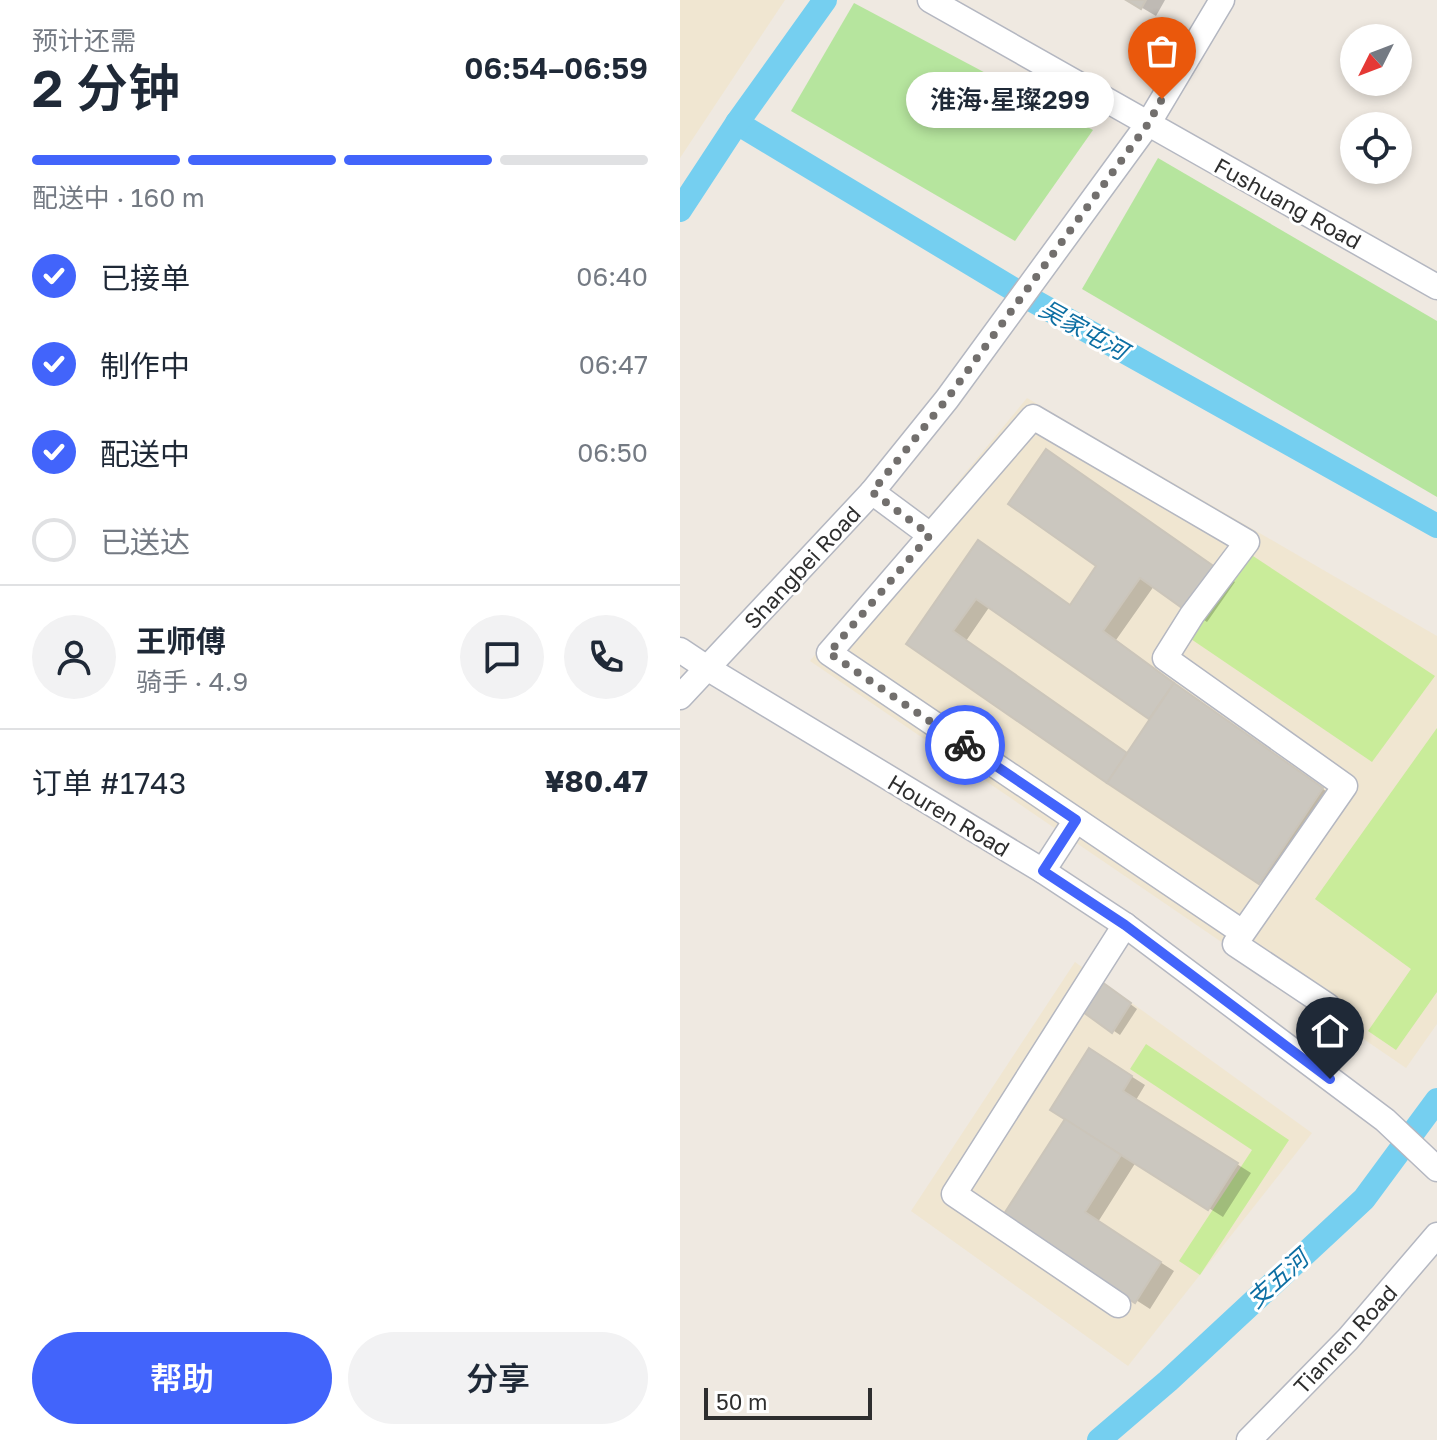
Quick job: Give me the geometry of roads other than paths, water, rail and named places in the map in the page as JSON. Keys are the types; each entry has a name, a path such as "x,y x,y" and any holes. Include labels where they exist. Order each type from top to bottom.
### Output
{"street":[{"name":"Fushuang Road","path":"930,0 1437,287"},
{"name":"Shangbei Road","path":"680,697 872,492 947,399 1148,124 1222,0"},
{"path":"1242,932 829,653 1033,417 1247,542 1192,615 1165,658 1345,786 1235,944 1328,1006"},
{"path":"872,492 930,535"},
{"name":"Houren Road","path":"680,650 1043,871 1125,925 1385,1120 1436,1168"},
{"path":"1043,871 1076,820"},
{"path":"1118,1305 954,1194 1125,925"},
{"name":"Tianren Road","path":"1249,1440 1348,1339 1437,1235"}],"waterway":[{"path":"680,210 737,123 825,0"},
{"name":"吴家屯河","path":"737,123 1023,295 1437,526"},
{"name":"支五河","path":"1099,1440 1168,1381 1364,1199 1437,1100"}],"place":[{"name":"淮海·星璨299","path":"1162,99"}]}
